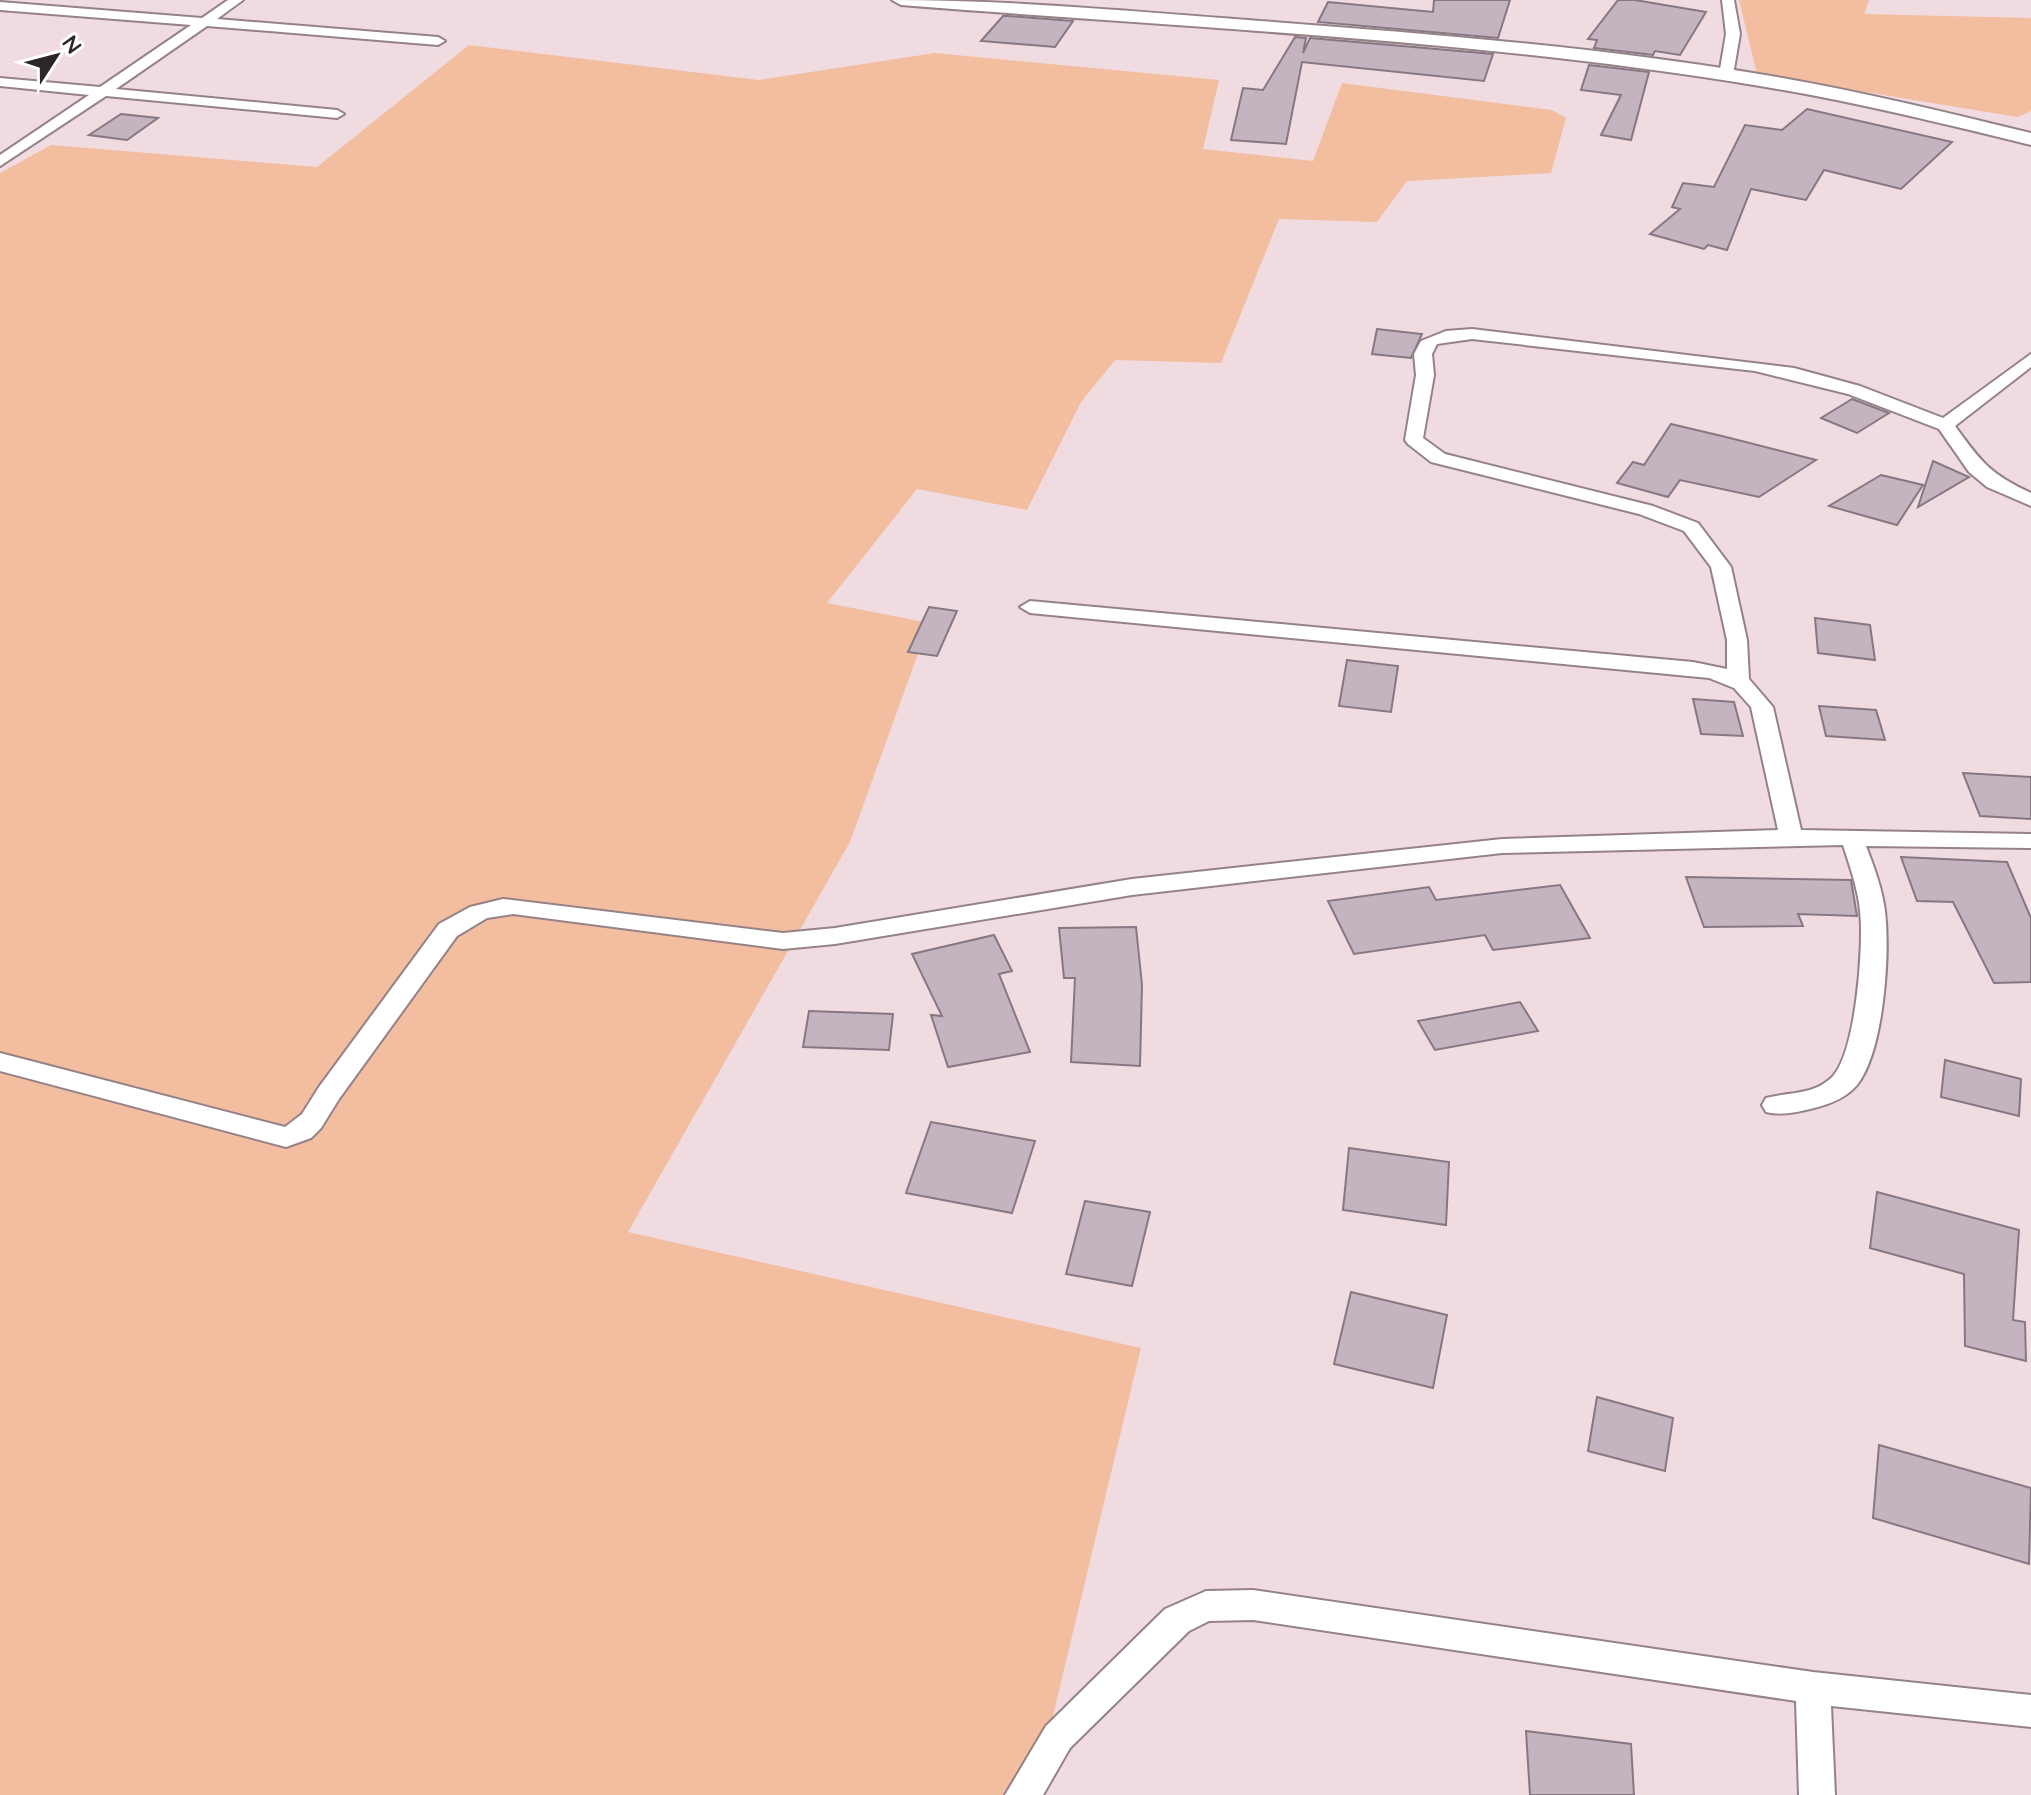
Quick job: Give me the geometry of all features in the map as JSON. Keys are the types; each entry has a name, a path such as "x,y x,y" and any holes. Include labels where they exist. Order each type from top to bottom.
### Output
{"main road":[{"path":"901,0 1435,42 1726,75 1877,103 2031,139"}],"street":[{"path":"0,162 237,0"},
{"path":"1726,75 1733,34 1727,0"},
{"path":"0,6 438,41"},
{"path":"0,82 337,114"},
{"path":"1738,680 1737,640 1721,567 1691,527 1646,510 1438,458 1414,440 1425,375 1423,354 1430,341 1472,334 1794,373 1854,390 1945,425 1976,468 1994,483 2031,500"},
{"path":"1945,425 2031,359"},
{"path":"1030,607 1721,673 1738,680 1754,693 1762,707 1791,837"},
{"path":"0,1062 286,1137 298,1134 314,1122 328,1094 448,930 472,913 494,907 513,906 783,941 835,936 1132,887 1502,846 1791,837 2031,841"},
{"path":"1775,1105 1807,1102 1829,1093 1848,1077 1855,1063 1868,1006 1874,919 1868,885 1852,838"},
{"path":"1023,1795 1058,1737 1146,1646 1177,1620 1206,1606 1253,1605 1813,1688 2031,1711"},
{"path":"1813,1688 1817,1795"}],"shaded area":[{"path":"1739,0 1869,0 1864,14 2031,18 2031,111 2017,117 1757,74"},
{"path":"469,45 759,80 935,53 1219,80 1203,149 1313,161 1342,83 1552,110 1566,118 1551,173 1407,181 1377,222 1279,219 1221,363 1115,360 1081,402 1027,510 917,489 827,603 929,623 850,842 628,1232 1141,1348 1034,1795 0,1795 0,173 51,145 317,167"}],"building":[{"path":"1434,0 1510,0 1498,38 1318,22 1328,2 1433,12"},
{"path":"1618,0 1706,12 1680,55 1594,48 1597,40 1588,39"},
{"path":"1003,16 1073,21 1055,47 981,41"},
{"path":"1295,37 1306,38 1303,53 1310,38 1493,54 1484,81 1302,62 1286,144 1231,140 1243,88 1263,90"},
{"path":"1589,65 1649,72 1631,140 1601,135 1621,95 1581,90"},
{"path":"1807,109 1952,142 1901,189 1824,170 1806,200 1751,189 1727,250 1708,245 1704,249 1650,234 1680,209 1672,207 1683,183 1714,187 1745,125 1782,130"},
{"path":"121,114 158,118 127,140 89,135"},
{"path":"1377,329 1422,334 1411,358 1372,354"},
{"path":"1852,399 1889,413 1857,433 1821,418"},
{"path":"1671,424 1816,460 1759,497 1680,480 1668,497 1617,483 1633,462 1644,465"},
{"path":"1933,461 1969,477 1918,507"},
{"path":"1881,475 1923,485 1897,525 1829,506"},
{"path":"929,607 957,611 937,656 908,652"},
{"path":"1815,618 1870,625 1875,660 1818,653"},
{"path":"1347,660 1398,666 1391,712 1339,706"},
{"path":"1693,699 1734,702 1743,736 1701,734"},
{"path":"1819,706 1876,710 1885,740 1826,736"},
{"path":"1963,773 2031,777 2031,819 1980,816"},
{"path":"1901,857 2007,862 2031,918 2031,982 1994,983 1953,902 1917,901"},
{"path":"1686,877 1851,880 1857,916 1798,914 1803,926 1704,927"},
{"path":"1560,885 1590,938 1493,950 1485,935 1354,954 1328,901 1429,887 1436,900"},
{"path":"1136,927 1142,985 1140,1066 1071,1062 1075,978 1064,978 1059,928"},
{"path":"994,935 1012,971 999,974 1030,1052 948,1067 931,1015 942,1016 912,954"},
{"path":"1520,1002 1538,1031 1435,1050 1418,1021"},
{"path":"809,1011 893,1014 889,1050 803,1047"},
{"path":"1945,1060 2021,1079 2019,1116 1941,1097"},
{"path":"931,1122 1035,1141 1012,1213 906,1193"},
{"path":"1349,1148 1449,1162 1446,1225 1343,1210"},
{"path":"1877,1192 2019,1230 2013,1320 2025,1322 2026,1361 1965,1346 1964,1274 1870,1248"},
{"path":"1085,1201 1150,1212 1132,1286 1066,1274"},
{"path":"1351,1292 1447,1315 1433,1388 1334,1364"},
{"path":"1597,1397 1673,1418 1665,1471 1588,1451"},
{"path":"1879,1445 2031,1488 2029,1564 1873,1518"},
{"path":"1526,1731 1631,1744 1634,1795 1530,1795"}]}
